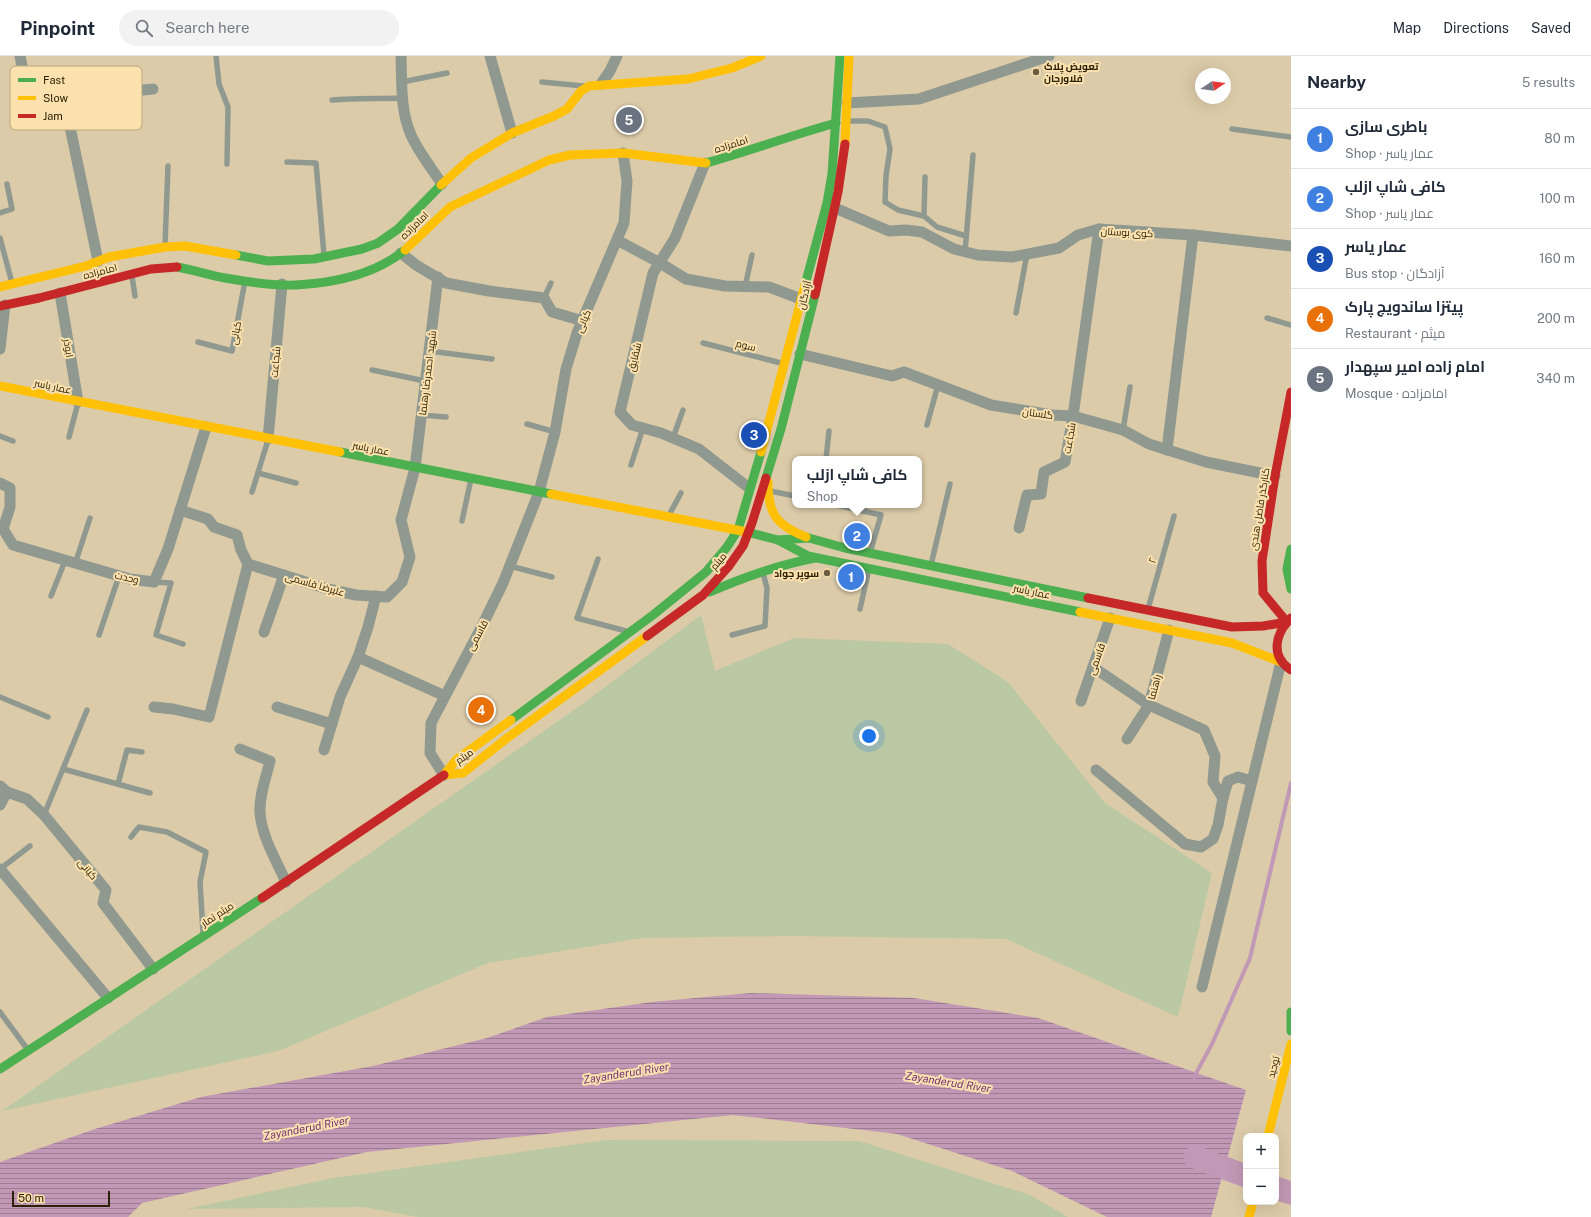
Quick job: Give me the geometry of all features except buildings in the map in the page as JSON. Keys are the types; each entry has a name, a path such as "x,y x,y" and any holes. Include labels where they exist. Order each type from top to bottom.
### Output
{"main road":[{"path":"589,86 688,79 732,68 761,56"},
{"name":"آزادگان","path":"738,530 749,488 765,438 783,364 827,203 832,174 840,56"},
{"name":"آزادگان","path":"749,533 781,429 835,208 845,145 850,56"},
{"name":"امامزاده","path":"0,287 135,252 165,247 185,246 268,261 324,257 362,249 382,241 408,220 442,184 471,158 512,133 554,116 567,109 581,91 589,86"},
{"name":"امامزاده","path":"2,306 60,293 151,269 177,268 198,271 224,278 295,285 345,278 364,272 394,259 450,207 549,160 570,155 623,154 705,163 736,155 836,122"},
{"name":"عمار یاسر","path":"0,386 738,530 778,540 808,556 815,558 1232,643 1281,662 1291,670"},
{"name":"کنارگذر فاضل هندی","path":"1289,620 1263,593 1262,561 1275,476 1291,392"},
{"path":"769,468 768,491 769,503 773,516 782,526 809,538"},
{"name":"میثم","path":"444,775 456,760 630,632 706,572 727,547 738,530"},
{"name":"میثم","path":"444,775 463,773 507,738 703,595 737,556 749,533"},
{"name":"عمار یاسر","path":"778,540 809,538 870,553 1232,627 1263,626 1289,620"},
{"path":"1291,549 1287,569 1291,589"},
{"path":"703,595 743,577 802,560 815,558"},
{"path":"1281,662 1278,649 1278,635 1289,620"},
{"name":"میثم تمار","path":"0,1069 286,882 444,775"},
{"path":"1291,1012 1291,1031"},
{"name":"توحید","path":"1269,1133 1291,1044"},
{"path":"1249,1217 1252,1205"}],"street":[{"path":"20,56 22,66"},
{"path":"402,56 402,98 411,135 442,184"},
{"path":"490,56 512,133"},
{"path":"601,84 610,71 616,56"},
{"path":"848,103 919,99 1049,56"},
{"path":"142,89 153,88"},
{"path":"71,130 98,261"},
{"name":"کیانی","path":"539,492 555,432 566,369 577,333 624,222 627,181 623,154"},
{"name":"شقایق","path":"705,163 675,238 653,273 620,412 632,425 661,433 699,449 749,488"},
{"name":"کوی بوستان","path":"835,208 889,231 906,230 922,232 954,250 978,255 1012,257 1059,248 1078,235 1099,230 1193,235 1291,246"},
{"path":"1073,416 1099,230"},
{"path":"1166,450 1193,235"},
{"path":"617,240 686,279 725,286 770,287 801,299"},
{"path":"401,253 416,265 446,283 489,291 544,298 552,312 583,321"},
{"name":"شهید احمدرضا رهنما","path":"415,468 438,277"},
{"name":"شجاعت","path":"268,439 282,284"},
{"name":"ابوذر","path":"60,293 78,402"},
{"path":"0,349 2,306"},
{"name":"گلستان","path":"800,354 892,376 904,372 991,406 1052,415 1073,416 1123,430 1149,444 1206,462 1275,476"},
{"name":"شجاعت","path":"1018,528 1027,495 1042,494 1044,472 1064,462 1073,416"},
{"path":"154,582 168,549 206,427"},
{"name":"علیرضا قاسمی","path":"248,564 328,589 356,595 387,597 402,582 410,557 401,520 415,468"},
{"name":"وحدت","path":"0,483 10,488 10,507 3,529 13,545 119,576 154,582"},
{"name":"قاسمی","path":"444,775 430,753 431,723 484,624 510,566 539,492"},
{"path":"154,707 172,709 209,717 248,564 241,550 237,535 214,527 208,519 180,510"},
{"path":"264,632 284,575"},
{"path":"324,750 340,697 358,657 376,596"},
{"name":"قاسمی","path":"1081,701 1110,618"},
{"name":"راهنما","path":"1127,739 1149,705 1169,630"},
{"path":"358,657 445,696"},
{"path":"1202,987 1281,662"},
{"path":"1093,667 1149,705 1204,730 1215,756 1213,782 1223,798"},
{"path":"278,707 332,724"},
{"path":"240,749 270,761 262,788 260,813 267,842 286,882"},
{"path":"1096,770 1185,844 1201,847 1213,839 1218,825 1228,781 1238,777 1252,781"},
{"path":"0,805 4,789"},
{"name":"کیانی","path":"4,789 27,799 44,815 106,890 103,903 153,969"},
{"path":"2,874 108,998"}],"lane":[{"path":"216,56 219,84 228,107 227,164"},
{"path":"402,82 447,74"},
{"path":"542,82 589,86"},
{"path":"332,100 354,98 402,98"},
{"path":"846,121 868,121 885,127 890,148 884,202 898,210 924,216 938,227 966,236"},
{"path":"1232,129 1291,136"},
{"path":"965,252 973,155"},
{"path":"287,162 316,163 324,257"},
{"path":"165,247 168,166"},
{"path":"924,216 925,177"},
{"path":"0,213 12,209 7,184"},
{"path":"0,238 12,285"},
{"path":"1016,313 1027,254"},
{"path":"745,286 752,255"},
{"path":"132,274 135,296"},
{"name":"کیانی","path":"198,342 232,351 245,281"},
{"path":"544,298 551,283"},
{"path":"1268,318 1291,325"},
{"name":"سوم","path":"703,343 783,364"},
{"path":"429,351 492,359"},
{"path":"372,370 425,381"},
{"path":"927,425 938,385"},
{"path":"1123,430 1130,387"},
{"path":"69,437 78,402"},
{"path":"673,438 683,410"},
{"path":"421,414 446,417"},
{"path":"527,424 555,432"},
{"path":"631,465 642,428"},
{"path":"826,456 829,431"},
{"path":"0,436 13,441"},
{"path":"252,492 268,439"},
{"path":"258,473 296,483"},
{"path":"462,521 471,479"},
{"path":"931,565 950,484"},
{"path":"768,491 792,495"},
{"path":"668,517 680,493"},
{"path":"864,508 881,515 870,553"},
{"name":"۲","path":"1148,609 1174,516"},
{"path":"50,596 70,562 90,518"},
{"path":"598,558 577,618 630,632"},
{"path":"510,566 552,577"},
{"path":"860,609 869,569"},
{"path":"732,635 765,626 767,588 762,571"},
{"path":"99,635 119,576"},
{"path":"154,582 172,583 156,635 182,644"},
{"path":"0,697 48,717"},
{"path":"44,815 87,710"},
{"path":"118,784 127,750 142,752"},
{"path":"63,769 150,793"},
{"path":"131,837 138,827 167,832 206,852 200,882 204,936"},
{"path":"2,874 30,846"},
{"path":"0,1012 28,1050"}],"green space":[{"path":"701,615 715,671 794,638 948,644 1008,682 1105,803 1212,873 1178,1017 1006,939 790,936 642,938 488,963 278,1051 2,1111 581,705"},
{"path":"607,1140 859,1141 1030,1195 1068,1217 418,1217 363,1207 187,1209 333,1178"}],"water":[{"path":"750,993 914,998 1038,1018 1246,1090 1211,1217 1107,1217 1012,1171 897,1134 733,1115 367,1152 142,1203 128,1217 0,1217 0,1162 95,1129 201,1097 373,1066 487,1038 547,1017 652,1002"}],"waterway":[{"path":"1194,1077 1212,1044 1250,958 1291,783"},
{"name":"Zayanderud River","path":"1195,1157 1243,1175"},
{"name":"Zayanderud River","path":"1279,1189 1291,1193"}],"traffic: fast":[{"path":"805,285 827,203 832,174 840,56"},
{"path":"706,163 836,123"},
{"path":"236,255 268,261 314,259 362,249 378,243 398,229 441,185"},
{"path":"177,267 243,281 287,285 310,284 354,276 368,271 394,258 405,250"},
{"path":"766,478 781,429 815,295"},
{"path":"340,452 551,494"},
{"path":"511,720 653,615 706,572 727,547 738,530 761,452"},
{"path":"747,532 778,540 808,556 1080,612"},
{"path":"778,540 809,538 845,548 1088,598"},
{"path":"1291,549 1287,569 1291,589"},
{"path":"710,592 761,572 815,558"},
{"path":"0,1069 262,898"},
{"path":"1291,1012 1291,1031"}],"traffic: slow":[{"path":"441,185 471,158 512,133 554,116 567,109 581,91 589,86 688,79 732,68 761,56"},
{"path":"845,144 849,56"},
{"path":"405,250 450,207 549,160 570,155 623,153 706,163"},
{"path":"0,287 86,266 109,257 165,247 185,246 236,255"},
{"path":"761,452 805,285"},
{"path":"0,386 340,452"},
{"path":"768,482 770,502 776,517 787,528 806,537"},
{"path":"551,494 747,532"},
{"path":"1080,612 1232,643 1281,662"},
{"path":"511,720 456,760 444,775 463,773 507,738 647,636"},
{"path":"1269,1133 1291,1044"},
{"path":"1249,1217 1252,1205"}],"traffic: jam":[{"path":"815,295 838,192 845,144"},
{"path":"0,306 39,298 151,269 177,267"},
{"path":"1287,622 1263,593 1262,561 1275,476 1291,392"},
{"path":"647,636 703,595 729,566 743,546 766,478"},
{"path":"1088,598 1232,627 1263,626 1287,622"},
{"path":"1291,618 1281,631 1277,645 1280,658 1291,670"},
{"path":"262,898 444,775"}],"place":[{"name":"تعویض پلاک فلاورجان","path":"1036,72"},
{"name":"امام زاده امیر سپهدار","path":"629,120"},
{"name":"عمار یاسر","path":"754,435"},
{"name":"کافی شاپ ازلب","path":"857,536"},
{"name":"سوپر جواد","path":"827,573"},
{"name":"باطری سازی","path":"851,577"},
{"name":"پیتزا ساندویچ پارک","path":"481,710"}]}
